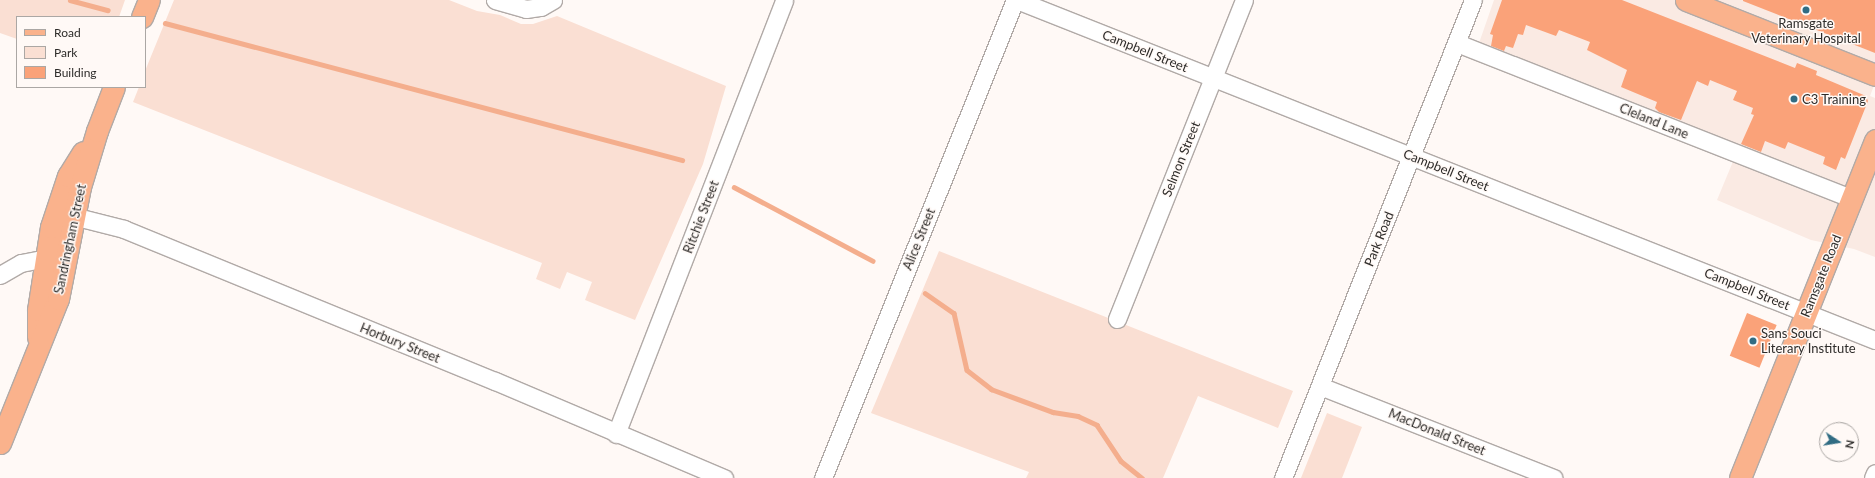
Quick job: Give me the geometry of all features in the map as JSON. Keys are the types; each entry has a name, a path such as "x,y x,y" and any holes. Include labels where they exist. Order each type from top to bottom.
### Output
{"main road":[{"path":"142,16 149,0"},
{"path":"1686,0 1875,75"},
{"name":"Sandringham Street","path":"55,259 73,216 97,132 114,88"},
{"name":"Sandringham Street","path":"0,443 38,345 58,299 51,227 68,176 97,132"},
{"name":"Ramsgate Road","path":"1740,478 1875,140"}],"street":[{"path":"495,0 526,9 541,7 554,0"},
{"name":"Ritchie Street","path":"616,434 784,0"},
{"name":"Campbell Street","path":"1016,0 1875,340"},
{"name":"Alice Street","path":"823,478 1016,0"},
{"name":"Selmon Street","path":"1117,319 1244,0"},
{"name":"Park Road","path":"1283,478 1474,0"},
{"name":"Cleland Lane","path":"1457,43 1851,198"},
{"name":"Horbury Street","path":"73,216 124,229 495,381 616,434 724,478"},
{"path":"0,275 21,263 55,259"},
{"name":"MacDonald Street","path":"1320,386 1554,478"},
{"path":"1873,478 1875,473"}],"shaded area":[{"path":"1494,0 1875,0 1875,83 1870,96 1875,98 1875,257 1854,249 1811,240 1717,200 1739,147 1478,46"}],"green space":[{"path":"0,0 125,0 119,16 16,16 16,39 0,33"},
{"path":"174,0 449,0 477,11 500,15 521,24 533,24 557,16 726,86 703,164 635,320 585,300 592,282 567,272 560,289 536,279 542,263 133,102 139,88 146,88 146,69"},
{"path":"939,251 1293,391 1278,428 1198,396 1163,478 1026,478 1029,472 871,413"},
{"path":"1327,413 1362,427 1342,478 1301,478"}],"building":[{"path":"1502,0 1622,0 1795,68 1797,63 1817,71 1816,75 1866,96 1868,101 1845,159 1841,157 1836,170 1823,164 1825,157 1788,142 1785,149 1765,141 1761,152 1741,144 1754,115 1751,114 1753,108 1733,100 1737,91 1710,80 1708,86 1697,81 1681,120 1659,112 1655,108 1657,102 1621,87 1627,70 1587,50 1590,42 1559,30 1556,36 1526,25 1523,35 1518,34 1513,48 1506,46 1504,51 1491,46 1493,35 1490,34"},
{"path":"1875,0 1875,53 1743,1"},
{"name":"Sans Souci Literary Institute","path":"1747,313 1777,325 1759,368 1730,356"}],"waterway":[{"path":"70,0 108,10"},
{"path":"165,23 682,160"},
{"path":"734,187 873,261"},
{"path":"925,293 954,313 967,370 991,389 1053,412 1078,416 1097,425 1121,461 1142,478"}],"place":[{"name":"Ramsgate Veterinary Hospital","path":"1806,10"},
{"name":"C3 Training","path":"1794,99"},
{"name":"Sans Souci Literary Institute","path":"1753,341"}]}
